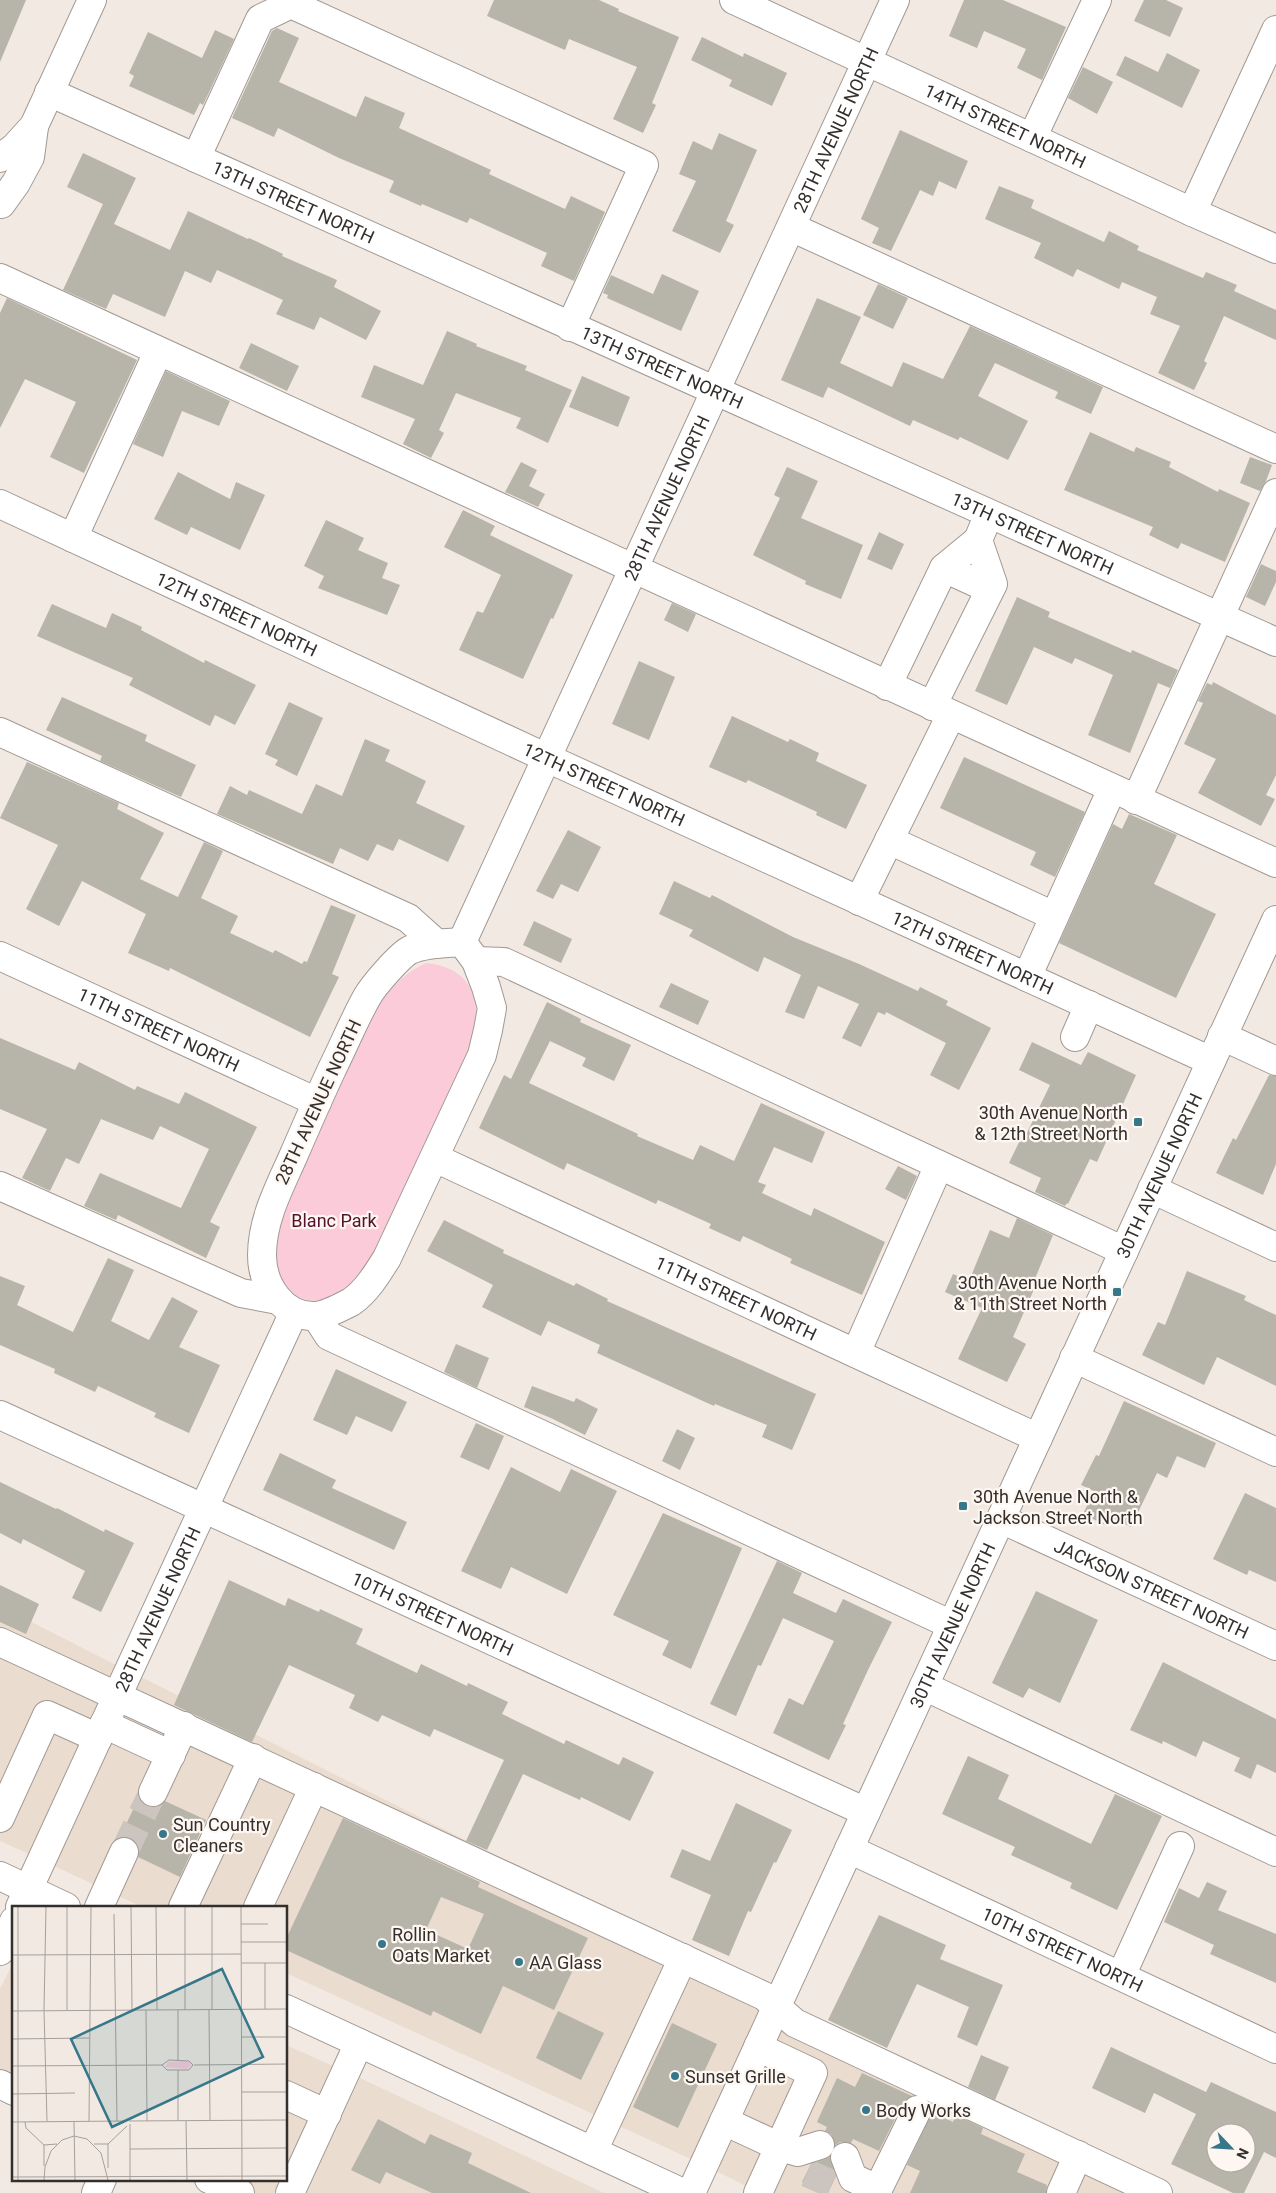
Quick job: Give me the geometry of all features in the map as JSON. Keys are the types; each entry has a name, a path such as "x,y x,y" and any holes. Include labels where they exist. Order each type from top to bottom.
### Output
{"street":[{"path":"0,204 16,183 30,157 34,126 92,0"},
{"name":"14TH STREET NORTH","path":"734,0 1276,249"},
{"name":"28TH AVENUE NORTH","path":"24,1898 296,1309 266,1282 262,1257 263,1231 274,1198 317,1102 367,996 386,973 409,950 459,949 895,0"},
{"path":"1032,138 1097,0"},
{"path":"196,158 260,19 291,4 644,165 570,327"},
{"path":"1192,212 1276,30"},
{"name":"13TH STREET NORTH","path":"49,92 1276,642"},
{"path":"0,158 15,147 34,126"},
{"path":"791,227 1276,449"},
{"path":"0,278 1276,863"},
{"path":"72,538 158,352"},
{"path":"1027,977 1054,916 1124,794 1219,617 1276,493"},
{"name":"12TH STREET NORTH","path":"0,504 547,758 1211,1061"},
{"path":"888,686 944,568 978,540 989,514"},
{"path":"859,901 889,840 993,584 978,540"},
{"path":"944,568 990,589"},
{"path":"0,732 408,918 459,949 504,962 1124,1251"},
{"path":"889,840 1054,916"},
{"name":"30TH AVENUE NORTH","path":"691,2193 1276,920"},
{"path":"296,1309 352,1301 372,1281 387,1258 482,1055 492,1008 459,949"},
{"name":"11TH STREET NORTH","path":"0,956 317,1102"},
{"path":"1075,1037 1089,1006"},
{"path":"1222,1036 1276,1061"},
{"name":"11TH STREET NORTH","path":"434,1158 1038,1438"},
{"path":"856,1353 939,1165"},
{"path":"0,1186 241,1293 296,1309 329,1336 952,1625"},
{"path":"1152,1189 1276,1247"},
{"path":"1074,1358 1276,1452"},
{"name":"10TH STREET NORTH","path":"0,1415 866,1812"},
{"name":"JACKSON STREET NORTH","path":"1001,1519 1276,1646"},
{"path":"0,1642 118,1695 764,1996 795,2023 1158,2193"},
{"path":"924,1686 1276,1852"},
{"path":"0,1818 47,1714 171,1754"},
{"path":"152,1792 184,1726"},
{"path":"183,1906 252,1758"},
{"path":"258,1906 314,1787"},
{"path":"1121,1976 1180,1846"},
{"name":"10TH STREET NORTH","path":"849,1849 1276,2049"},
{"path":"99,1906 124,1852"},
{"path":"0,1876 24,1898 61,1906"},
{"path":"0,1951 12,1925"},
{"path":"593,2151 683,1958"},
{"path":"288,2010 683,2193"},
{"path":"290,2193 359,2043"},
{"path":"758,2047 813,2073 801,2154 758,2193"},
{"path":"0,2084 12,2090"},
{"path":"288,2096 326,2114"},
{"path":"844,2172 877,2191 917,2110"},
{"path":"724,2121 801,2154"},
{"path":"1061,2193 1078,2156"},
{"path":"96,2193 102,2180"},
{"path":"211,2180 240,2193"}],"shaded area":[{"path":"0,1606 116,1665 29,1854 0,1841"},
{"path":"141,1677 768,1992 691,2159 288,1974 288,1906 140,1906 54,1866"},
{"path":"12,1965 12,2100 0,2095 0,1989"},
{"path":"793,2005 1166,2193 760,2193 716,2171"},
{"path":"288,2046 333,2066 288,2163"},
{"path":"360,2078 604,2193 306,2193"},
{"path":"196,2180 280,2180 274,2193 226,2193"}],"green space":[{"name":"Blanc Park","path":"426,963 450,969 467,982 472,991 476,1014 475,1027 467,1053 374,1257 359,1277 340,1293 330,1298 308,1300 295,1296 281,1283 275,1265 275,1247 279,1218 377,1005 399,981"}],"building":[{"path":"0,0 26,0 0,62"},
{"path":"494,0 599,0 619,9 618,11 679,37 652,103 656,105 643,133 613,119 637,67 569,39 565,50 487,16"},
{"path":"964,0 1003,0 1066,27 1042,80 1017,68 1026,49 984,31 977,48 949,36"},
{"path":"1144,0 1166,0 1183,8 1170,37 1134,21"},
{"path":"277,28 299,38 279,82 356,117 365,96 405,113 399,128 491,170 489,174 565,209 571,196 605,212 574,281 541,266 547,253 470,218 467,223 389,192 394,181 339,158 278,128 274,137 232,118 272,31"},
{"path":"215,30 234,39 203,105 200,103 194,115 129,86 134,76 129,73 148,32 202,58"},
{"path":"702,37 743,57 744,53 787,73 772,106 729,86 732,80 691,60"},
{"path":"1167,53 1200,70 1182,108 1116,75 1125,56 1158,72"},
{"path":"1083,67 1113,82 1097,114 1068,98"},
{"path":"900,130 968,161 956,189 939,181 933,196 920,190 891,251 872,243 879,228 861,219"},
{"path":"719,133 757,150 726,221 734,225 720,253 672,231 696,181 679,174 693,141 712,150"},
{"path":"83,153 136,178 114,224 170,250 188,211 249,238 283,254 282,256 337,280 334,287 381,311 366,340 320,317 314,330 276,314 283,300 217,270 211,283 185,271 165,317 113,294 106,309 63,290 103,204 67,187"},
{"path":"999,186 1034,200 1031,208 1104,242 1109,231 1139,246 1137,250 1203,278 1206,272 1237,285 1234,291 1276,310 1276,340 1224,316 1204,361 1207,363 1194,390 1158,373 1180,326 1150,314 1157,297 1122,282 1119,289 1077,269 1073,277 1034,258 1041,243 985,219"},
{"path":"662,274 699,291 681,331 607,298 608,295 603,293 611,275 653,294"},
{"path":"878,284 908,298 893,329 863,315"},
{"path":"7,298 137,360 84,473 50,457 76,402 25,379 0,428 0,313"},
{"path":"817,298 861,317 840,363 892,387 903,362 943,379 970,326 1103,387 1091,414 1055,398 1058,392 995,363 978,396 1028,421 1008,460 960,437 958,440 913,420 910,426 828,387 823,398 781,380"},
{"path":"447,331 477,344 476,346 527,366 525,370 572,390 548,443 516,428 521,418 456,393 439,430 444,433 431,458 403,444 415,419 361,397 374,365 423,385"},
{"path":"251,343 299,366 287,391 239,368"},
{"path":"166,371 230,401 219,426 182,411 163,457 133,444"},
{"path":"582,376 630,397 618,427 569,407"},
{"path":"1090,432 1134,452 1136,447 1171,462 1169,467 1218,492 1219,489 1250,503 1225,562 1181,543 1178,549 1149,535 1153,527 1064,490"},
{"path":"1250,457 1272,465 1260,491 1240,483"},
{"path":"521,462 537,470 529,486 545,494 538,507 505,492"},
{"path":"787,467 818,481 801,518 863,545 841,599 805,584 806,581 753,555 780,498 774,495"},
{"path":"178,472 230,499 236,482 265,495 240,550 191,527 187,535 154,519"},
{"path":"463,510 495,526 490,535 573,575 523,679 459,650 477,611 483,613 501,575 444,547"},
{"path":"326,520 364,538 358,550 388,563 382,578 400,585 387,615 318,588 324,576 304,566"},
{"path":"879,532 904,544 892,570 867,559"},
{"path":"1261,564 1276,571 1276,582 1265,606 1246,597"},
{"path":"1017,597 1050,612 1048,617 1131,653 1132,650 1178,670 1170,688 1158,683 1130,753 1088,735 1113,675 1075,658 1072,664 1034,647 1007,705 975,691"},
{"path":"672,603 696,614 688,632 664,620"},
{"path":"52,604 106,628 112,613 142,627 141,630 204,663 205,660 256,685 235,725 215,715 210,726 129,685 133,678 37,636"},
{"path":"639,661 675,677 649,740 612,724"},
{"path":"1213,682 1276,715 1276,775 1266,795 1275,799 1261,826 1198,793 1216,759 1184,744 1203,703 1198,701 1207,683 1212,685"},
{"path":"62,697 147,735 145,741 196,765 181,797 100,761 102,756 46,730"},
{"path":"289,702 323,718 297,776 275,765 278,760 265,754"},
{"path":"732,716 788,742 790,739 819,753 816,761 867,785 846,829 816,815 817,812 748,780 746,783 709,767"},
{"path":"365,739 390,750 385,761 426,781 416,803 465,826 448,862 399,839 393,851 377,844 368,861 340,848 333,864 217,814 230,786 247,795 249,790 302,814 316,784 342,796"},
{"path":"964,757 1085,812 1055,877 1030,865 1036,852 940,808"},
{"path":"27,762 119,803 117,809 164,833 140,879 178,897 204,842 223,851 201,898 238,916 230,933 273,953 275,950 302,964 304,961 307,962 331,905 356,915 332,974 339,977 310,1037 170,968 169,971 128,953 146,914 82,881 59,926 26,909 58,845 0,818"},
{"path":"1129,814 1177,835 1154,884 1216,914 1176,998 1059,943 1113,824 1122,829"},
{"path":"568,830 601,847 578,892 561,884 553,899 536,891"},
{"path":"674,881 710,898 712,895 793,937 918,991 920,987 948,1001 946,1005 991,1028 959,1090 930,1075 946,1043 886,1012 885,1015 878,1012 861,1047 842,1038 859,1004 818,986 804,1019 785,1012 801,975 764,957 758,972 689,936 693,930 659,914"},
{"path":"534,921 572,939 561,963 523,945"},
{"path":"671,983 709,1001 698,1025 659,1007"},
{"path":"547,1002 581,1019 580,1022 631,1045 614,1081 582,1066 586,1058 550,1041 529,1083 638,1134 637,1136 693,1160 700,1145 734,1161 761,1103 825,1132 812,1163 774,1147 758,1182 766,1185 762,1193 811,1216 814,1208 885,1242 862,1295 790,1263 792,1259 743,1236 740,1242 709,1228 711,1224 658,1200 656,1204 567,1163 564,1170 479,1128 504,1075 511,1079"},
{"path":"0,1038 75,1070 79,1062 135,1090 137,1086 179,1104 185,1092 257,1127 210,1222 220,1227 206,1258 118,1215 116,1220 84,1206 100,1173 181,1208 209,1149 160,1126 153,1140 101,1119 79,1164 66,1158 50,1191 22,1178 47,1129 0,1109"},
{"path":"1032,1042 1081,1065 1088,1052 1136,1075 1097,1162 1090,1159 1068,1204 1065,1206 1035,1192 1041,1178 1009,1163 1021,1138 1024,1139 1050,1085 1019,1070"},
{"path":"1269,1075 1276,1076 1276,1164 1263,1195 1216,1173 1233,1138 1236,1140"},
{"path":"898,1166 917,1176 906,1200 885,1189"},
{"path":"1017,1218 1053,1235 1032,1286 1035,1287 1013,1337 1026,1344 1007,1382 958,1359 982,1308 945,1292 953,1274 969,1281 990,1230 1009,1238"},
{"path":"444,1220 504,1250 503,1253 574,1286 576,1283 608,1299 607,1301 816,1394 792,1450 762,1437 767,1425 715,1404 714,1406 597,1353 600,1345 548,1321 541,1336 482,1307 493,1285 427,1251"},
{"path":"108,1258 134,1270 111,1321 149,1340 172,1297 198,1311 179,1347 220,1365 189,1433 154,1417 156,1413 98,1386 95,1392 54,1373 55,1369 0,1345 0,1276 25,1286 17,1305 73,1332"},
{"path":"1187,1271 1246,1296 1244,1300 1276,1315 1276,1386 1217,1357 1204,1385 1142,1355 1158,1322 1165,1325"},
{"path":"456,1344 489,1358 477,1388 444,1372"},
{"path":"336,1369 407,1402 392,1432 356,1416 347,1435 313,1420"},
{"path":"532,1386 574,1402 576,1398 598,1409 585,1435 524,1407"},
{"path":"1124,1401 1216,1443 1205,1468 1177,1456 1167,1478 1157,1473 1131,1527 1110,1517 1105,1525 1083,1514 1094,1491 1081,1485 1096,1455 1099,1456"},
{"path":"476,1423 504,1436 489,1470 460,1457"},
{"path":"677,1429 695,1438 680,1470 662,1461"},
{"path":"280,1453 336,1480 332,1488 407,1522 394,1550 263,1490"},
{"path":"511,1467 560,1492 571,1469 617,1491 567,1594 511,1567 501,1589 461,1571"},
{"path":"0,1482 104,1532 105,1529 134,1543 101,1612 72,1598 85,1571 23,1539 21,1544 0,1533"},
{"path":"1245,1493 1276,1508 1276,1582 1249,1570 1247,1575 1213,1559"},
{"path":"663,1513 742,1548 691,1669 662,1655 669,1641 613,1615"},
{"path":"777,1561 802,1573 793,1593 836,1613 843,1599 892,1622 843,1724 846,1725 829,1760 773,1733 789,1698 803,1705 834,1641 783,1618 761,1666 758,1665 736,1716 710,1704"},
{"path":"229,1580 285,1606 288,1598 319,1612 320,1609 363,1629 356,1644 417,1673 421,1664 467,1686 468,1683 508,1702 502,1714 564,1744 566,1740 619,1765 623,1757 654,1772 630,1821 581,1797 580,1800 523,1774 487,1850 466,1841 504,1760 434,1729 430,1737 382,1715 378,1722 349,1708 355,1695 289,1665 252,1742 174,1705"},
{"path":"0,1585 39,1604 26,1634 0,1622"},
{"path":"1036,1591 1098,1620 1060,1703 1029,1688 1023,1698 992,1683"},
{"path":"1163,1662 1276,1719 1276,1773 1257,1764 1251,1779 1234,1771 1240,1758 1203,1741 1196,1757 1163,1741 1162,1744 1130,1730"},
{"path":"968,1756 1009,1775 998,1799 1091,1844 1115,1794 1162,1816 1117,1910 1070,1888 1072,1883 1011,1855 1015,1847 942,1814"},
{"name":"Sun Country Cleaners","path":"139,1797 147,1806 155,1807 165,1801 206,1820 180,1877 138,1857 139,1850 136,1843 130,1838 120,1837"},
{"path":"736,1803 792,1830 776,1863 774,1862 751,1912 748,1911 729,1956 692,1940 711,1895 670,1877 682,1849 710,1861"},
{"path":"343,1818 480,1882 478,1887 588,1938 554,2010 503,1986 481,2034 433,2011 431,2016 288,1951 288,1935","holes":["441,1897 484,1914 468,1949 426,1930"]},
{"path":"1207,1882 1227,1891 1218,1910 1276,1934 1276,1983 1210,1954 1214,1945 1164,1922 1179,1888 1199,1898"},
{"path":"879,1915 946,1945 940,1959 1003,1985 977,2046 957,2037 969,2007 917,1984 887,2048 828,2020"},
{"path":"558,2011 604,2033 581,2080 536,2058"},
{"name":"Sunset Grille","path":"672,2023 717,2044 678,2128 633,2107"},
{"path":"1111,2047 1206,2092 1211,2082 1276,2112 1276,2158 1264,2152 1256,2168 1256,2123 1206,2123 1206,2173 1254,2173 1244,2193 1233,2193 1171,2164 1196,2114 1154,2093 1145,2113 1092,2088"},
{"path":"981,2055 1009,2067 995,2100 968,2087"},
{"name":"Body Works","path":"862,2073 912,2096 903,2103 879,2151 853,2139 851,2143 840,2142 835,2145 831,2134 825,2131 827,2127 817,2122 837,2078 855,2087"},
{"path":"932,2112 953,2122 956,2115 983,2128 981,2134 1025,2154 1017,2172 1047,2185 1046,2193 910,2193 920,2171 907,2165"},
{"path":"378,2119 425,2144 430,2134 472,2153 468,2163 531,2193 432,2193 386,2172 380,2184 351,2170"},
{"path":"830,2157 836,2176 828,2193 802,2182 811,2164"}],"tunnel":[{"path":"124,1852 153,1792"},
{"path":"807,2173 832,2184"}],"place":[{"name":"30th Avenue North & 12th Street North","path":"1138,1122"},
{"name":"30th Avenue North & 11th Street North","path":"1117,1292"},
{"name":"30th Avenue North & Jackson Street North","path":"963,1506"},
{"name":"Sun Country Cleaners","path":"163,1834"},
{"name":"Rollin Oats Market","path":"382,1944"},
{"name":"AA Glass","path":"519,1962"},
{"name":"Sunset Grille","path":"675,2076"},
{"name":"Body Works","path":"866,2110"}]}
